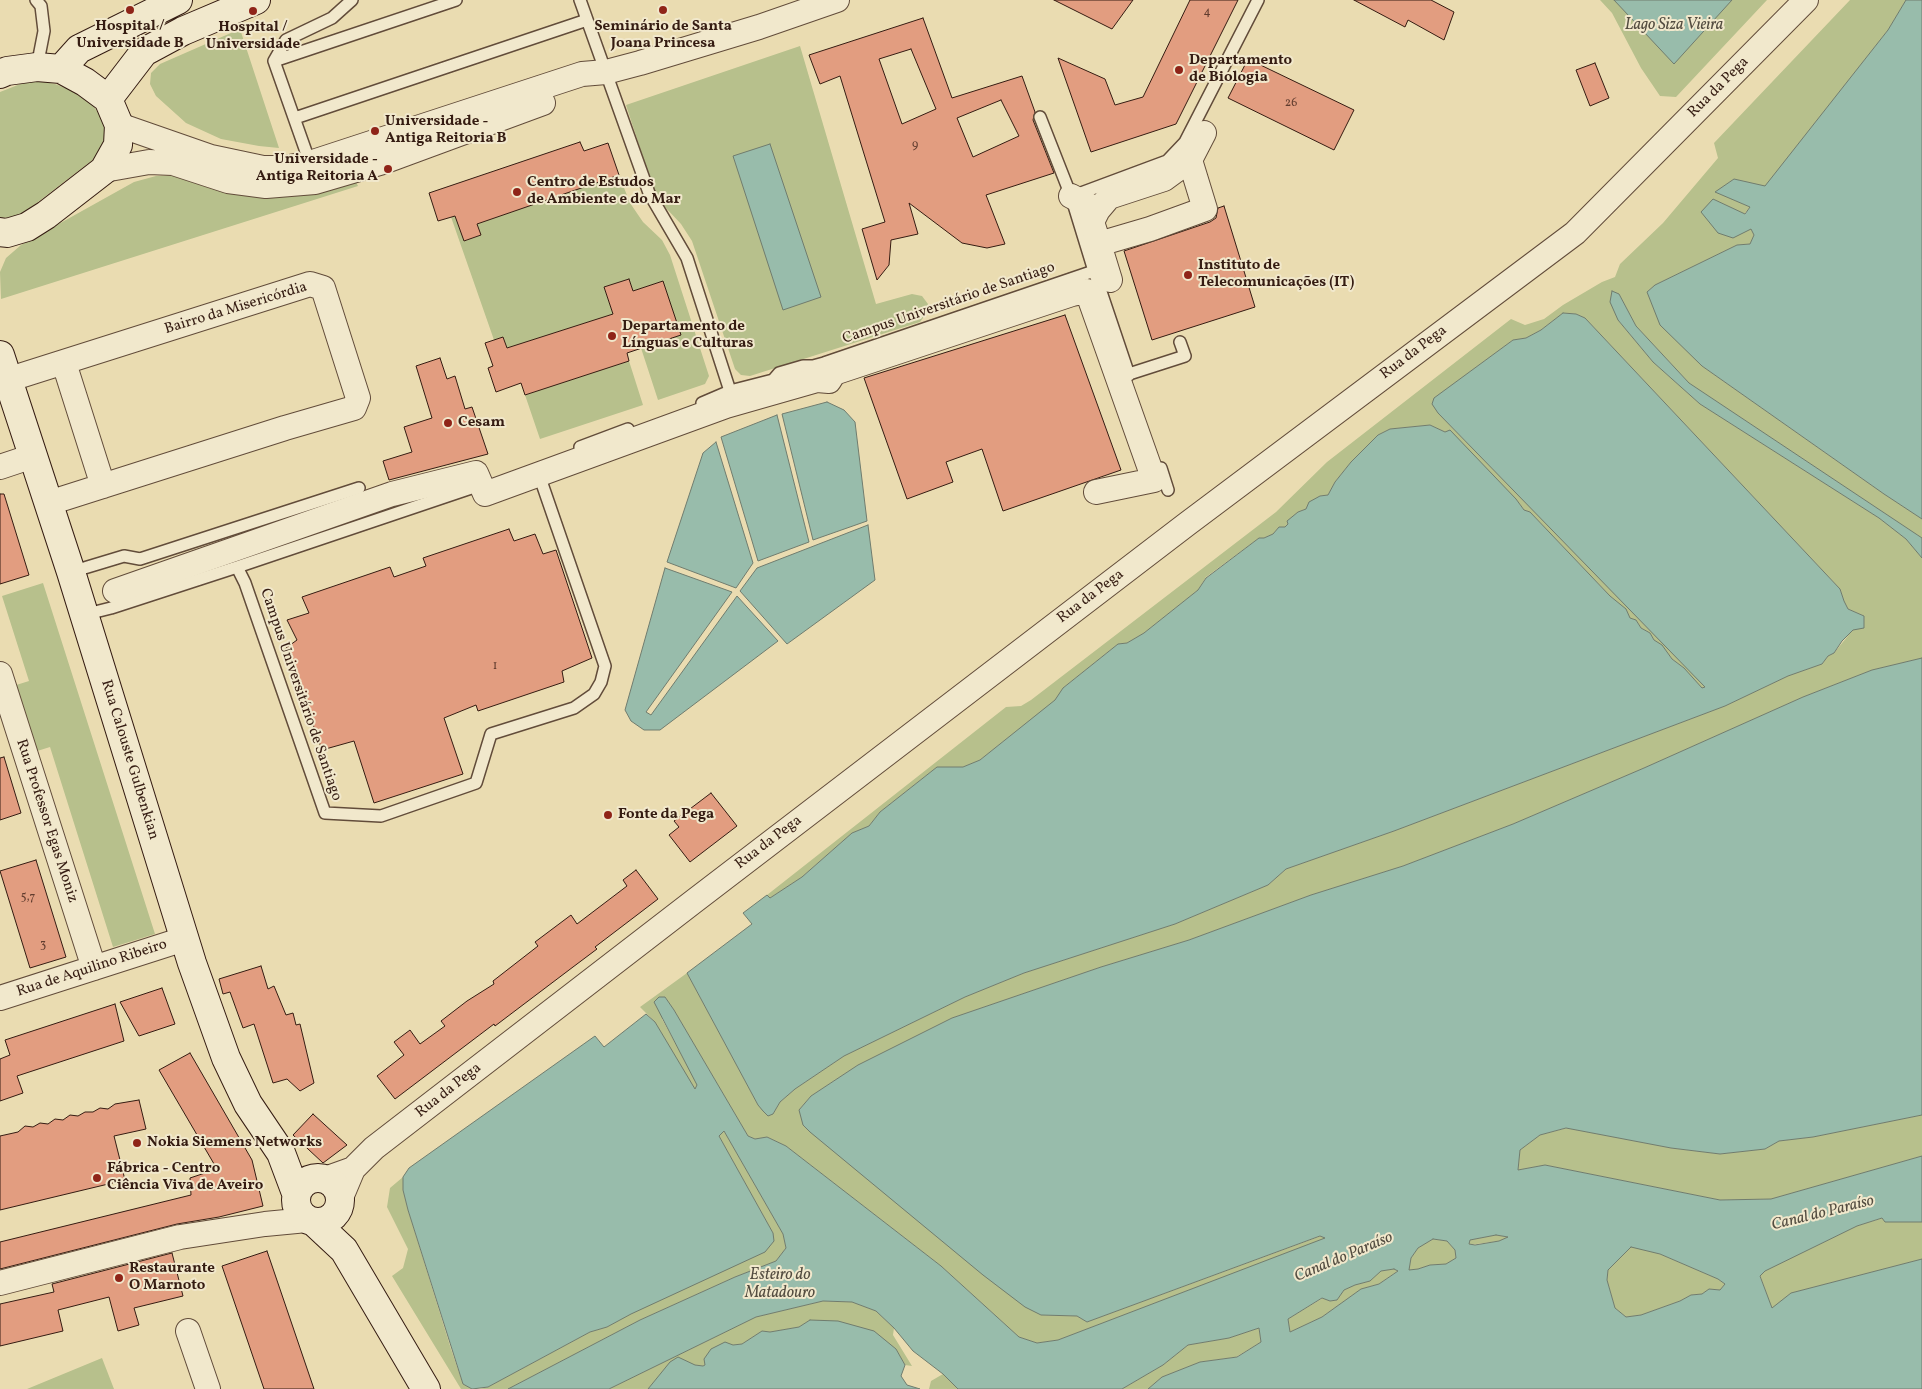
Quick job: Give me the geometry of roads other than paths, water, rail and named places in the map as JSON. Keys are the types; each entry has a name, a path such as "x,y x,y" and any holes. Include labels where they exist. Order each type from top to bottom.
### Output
{"main road":[{"path":"49,68 79,49 178,0"},
{"path":"108,99 144,52 183,31 256,0"},
{"path":"0,74 7,71 49,68 85,82 108,99 119,125 118,144 104,170 46,215 27,227 2,236"},
{"name":"Rua Calouste Gulbenkian","path":"4,368 70,572 184,939 226,1058 248,1104 281,1153 317,1200 344,1250 426,1389"}],"street":[{"path":"119,125 211,157 263,168 285,168 310,163 582,74 606,72 759,27 837,0"},
{"name":"Rua da Pega","path":"317,1200 374,1148 693,902 1187,524 1575,233 1806,0"},
{"path":"104,170 149,162 173,163 228,181 266,186 315,182 387,170 587,87 606,72"},
{"path":"1102,276 1099,244 1092,222 1098,210 1109,197 1164,179 1190,160 1204,134"},
{"path":"1099,244 1150,229 1205,209 1190,160"},
{"path":"1071,196 1098,210"},
{"name":"Bairro da Misericórdia","path":"4,368 64,363 310,284 323,288 358,398 354,408 285,428 48,504"},
{"path":"115,591 392,494 476,473 485,494 538,470 726,406 817,380 829,381 834,373 1074,298 1087,291 1161,485 1096,492"},
{"path":"64,363 103,486"},
{"path":"0,467 33,456"},
{"name":"Rua Professor Egas Moniz","path":"0,674 9,732 94,968"},
{"name":"Rua de Aquilino Ribeiro","path":"0,998 184,939"},
{"path":"0,1284 180,1237 265,1224 317,1200"},
{"path":"188,1331 201,1387"}],"lane":[{"path":"310,163 274,61 286,40 332,18 352,0"},
{"path":"274,61 456,0"},
{"path":"580,0 649,193 686,258 730,391"},
{"path":"1071,196 1167,161 1186,142 1258,0"},
{"path":"41,2 49,68"},
{"path":"295,118 587,20"},
{"path":"1040,117 1102,276 1161,485"},
{"name":"Campus Universitário de Santiago","path":"676,412 730,391 773,380 779,373 803,366 813,366 1102,276"},
{"path":"1129,374 1185,356 1180,342"},
{"path":"538,470 640,425"},
{"name":"Campus Universitário de Santiago","path":"237,567 251,601 325,813 381,816 476,783 491,734 574,708 594,694 601,682 605,666 538,470"},
{"path":"83,615 111,608 237,567 481,485"},
{"path":"70,572 124,556 140,559 359,488"}],"water":[{"name":"Lago Siza Vieira","path":"1614,0 1732,0 1674,64"},
{"path":"1906,0 1922,0 1922,519 1702,366 1660,325 1647,292 1655,285 1737,245 1750,244 1754,235 1751,229 1733,238 1718,233 1701,212 1713,199 1745,214 1750,207 1715,192 1734,179 1765,186 1888,30"},
{"path":"770,144 821,297 783,310 733,156"},
{"path":"1612,291 1619,294 1636,326 1689,383 1922,538 1922,558 1906,539 1879,518 1700,404 1653,362 1618,320 1610,302"},
{"path":"1563,313 1576,314 1585,318 1840,589 1848,609 1864,616 1864,628 1853,630 1822,664 1788,676 1725,706 1394,831 1286,869 1268,885 1175,924 1024,973 965,997 844,1056 795,1089 780,1102 773,1114 768,1116 758,1105 687,973 752,924 743,913 767,895 770,898 802,877 852,833 869,826 880,812 937,767 963,767 980,760 1055,700 1063,688 1118,644 1127,643 1144,633 1198,590 1206,578 1259,538 1273,534 1279,527 1285,527 1288,524 1287,521 1298,512 1306,509 1309,502 1320,496 1328,495 1335,482 1351,462 1378,435 1390,429 1430,425 1445,432 1450,430 1516,499 1524,510 1530,512 1610,596 1626,609 1630,618 1636,620 1641,628 1650,633 1654,640 1662,645 1672,659 1684,668 1702,688 1705,687 1438,413 1432,404 1434,398 1513,340 1526,338 1541,330"},
{"path":"827,402 844,410 855,422 867,521 813,540 782,414"},
{"path":"777,415 809,542 758,561 721,437"},
{"path":"716,442 753,563 736,588 667,562 703,453"},
{"path":"868,525 875,580 787,644 740,591 757,568"},
{"path":"665,568 732,592 646,712 651,715 737,596 778,641 660,730 644,730 631,721 625,710"},
{"path":"1922,658 1922,1115 1813,1137 1779,1141 1765,1149 1720,1154 1671,1148 1566,1128 1540,1135 1520,1150 1518,1170 1545,1165 1720,1200 1771,1199 1922,1156 1922,1222 1885,1222 1882,1218 1857,1226 1765,1271 1760,1276 1772,1308 1791,1293 1922,1259 1922,1389 1148,1389 1162,1377 1200,1362 1237,1357 1261,1342 1259,1328 1229,1338 1188,1345 1163,1365 1122,1389 958,1389 943,1374 913,1351 894,1328 876,1311 852,1302 823,1301 756,1317 609,1389 508,1389 640,1320 735,1277 776,1261 786,1248 783,1234 724,1131 719,1136 773,1233 774,1241 765,1252 607,1327 590,1332 488,1387 472,1389 463,1384 408,1210 403,1190 403,1177 409,1168 595,1036 604,1047 646,1014 655,1022 695,1089 697,1085 654,1002 659,997 665,997 674,1010 748,1136 755,1139 767,1137 786,1146 941,1266 1019,1337 1037,1343 1058,1340 1325,1238 1320,1236 1087,1322 1077,1316 1041,1315 1025,1307 983,1275 810,1132 803,1125 799,1110 811,1096 858,1065 952,1018 1101,967 1189,940 1311,895 1403,866 1513,824 1803,697 1872,670","holes":["1496,1235 1508,1237 1499,1241 1475,1245 1469,1244 1470,1240","1433,1239 1447,1241 1455,1250 1456,1258 1446,1264 1430,1265 1409,1270 1411,1258 1418,1248","1631,1247 1660,1254 1718,1279 1725,1284 1720,1290 1709,1289 1702,1294 1691,1295 1641,1315 1626,1317 1615,1308 1607,1280 1608,1270","1394,1269 1398,1271 1379,1284 1361,1289 1322,1317 1290,1332 1288,1319 1322,1298 1330,1301 1337,1300 1344,1290 1370,1281 1381,1271"]},
{"path":"810,1320 838,1321 874,1331 896,1349 905,1365 901,1376 907,1385 920,1389 648,1389 670,1362 678,1357 695,1365 703,1366 705,1365 704,1359 711,1349 725,1342 733,1345 742,1344 762,1331 770,1332 799,1327"}],"place":[{"name":"Hospital / Universidade B","path":"130,10"},
{"name":"Seminário de Santa Joana Princesa","path":"663,10"},
{"name":"Hospital / Universidade","path":"253,11"},
{"name":"Departamento de Biologia","path":"1179,70"},
{"name":"Universidade - Antiga Reitoria B","path":"375,131"},
{"name":"Universidade - Antiga Reitoria A","path":"388,169"},
{"name":"Centro de Estudos de Ambiente e do Mar","path":"517,192"},
{"name":"Instituto de Telecomunicações (IT)","path":"1188,275"},
{"name":"Departamento de Línguas e Culturas","path":"612,336"},
{"name":"Cesam","path":"448,423"},
{"name":"Fonte da Pega","path":"608,815"},
{"name":"Nokia Siemens Networks","path":"137,1143"},
{"name":"Fábrica - Centro Ciência Viva de Aveiro","path":"97,1178"},
{"name":"Restaurante O Marnoto","path":"119,1278"}],"water label":[{"name":"Canal do Paraíso","path":"1823,1214"},
{"name":"Canal do Paraíso","path":"1344,1258"},
{"name":"Esteiro do Matadouro","path":"780,1285"}]}
